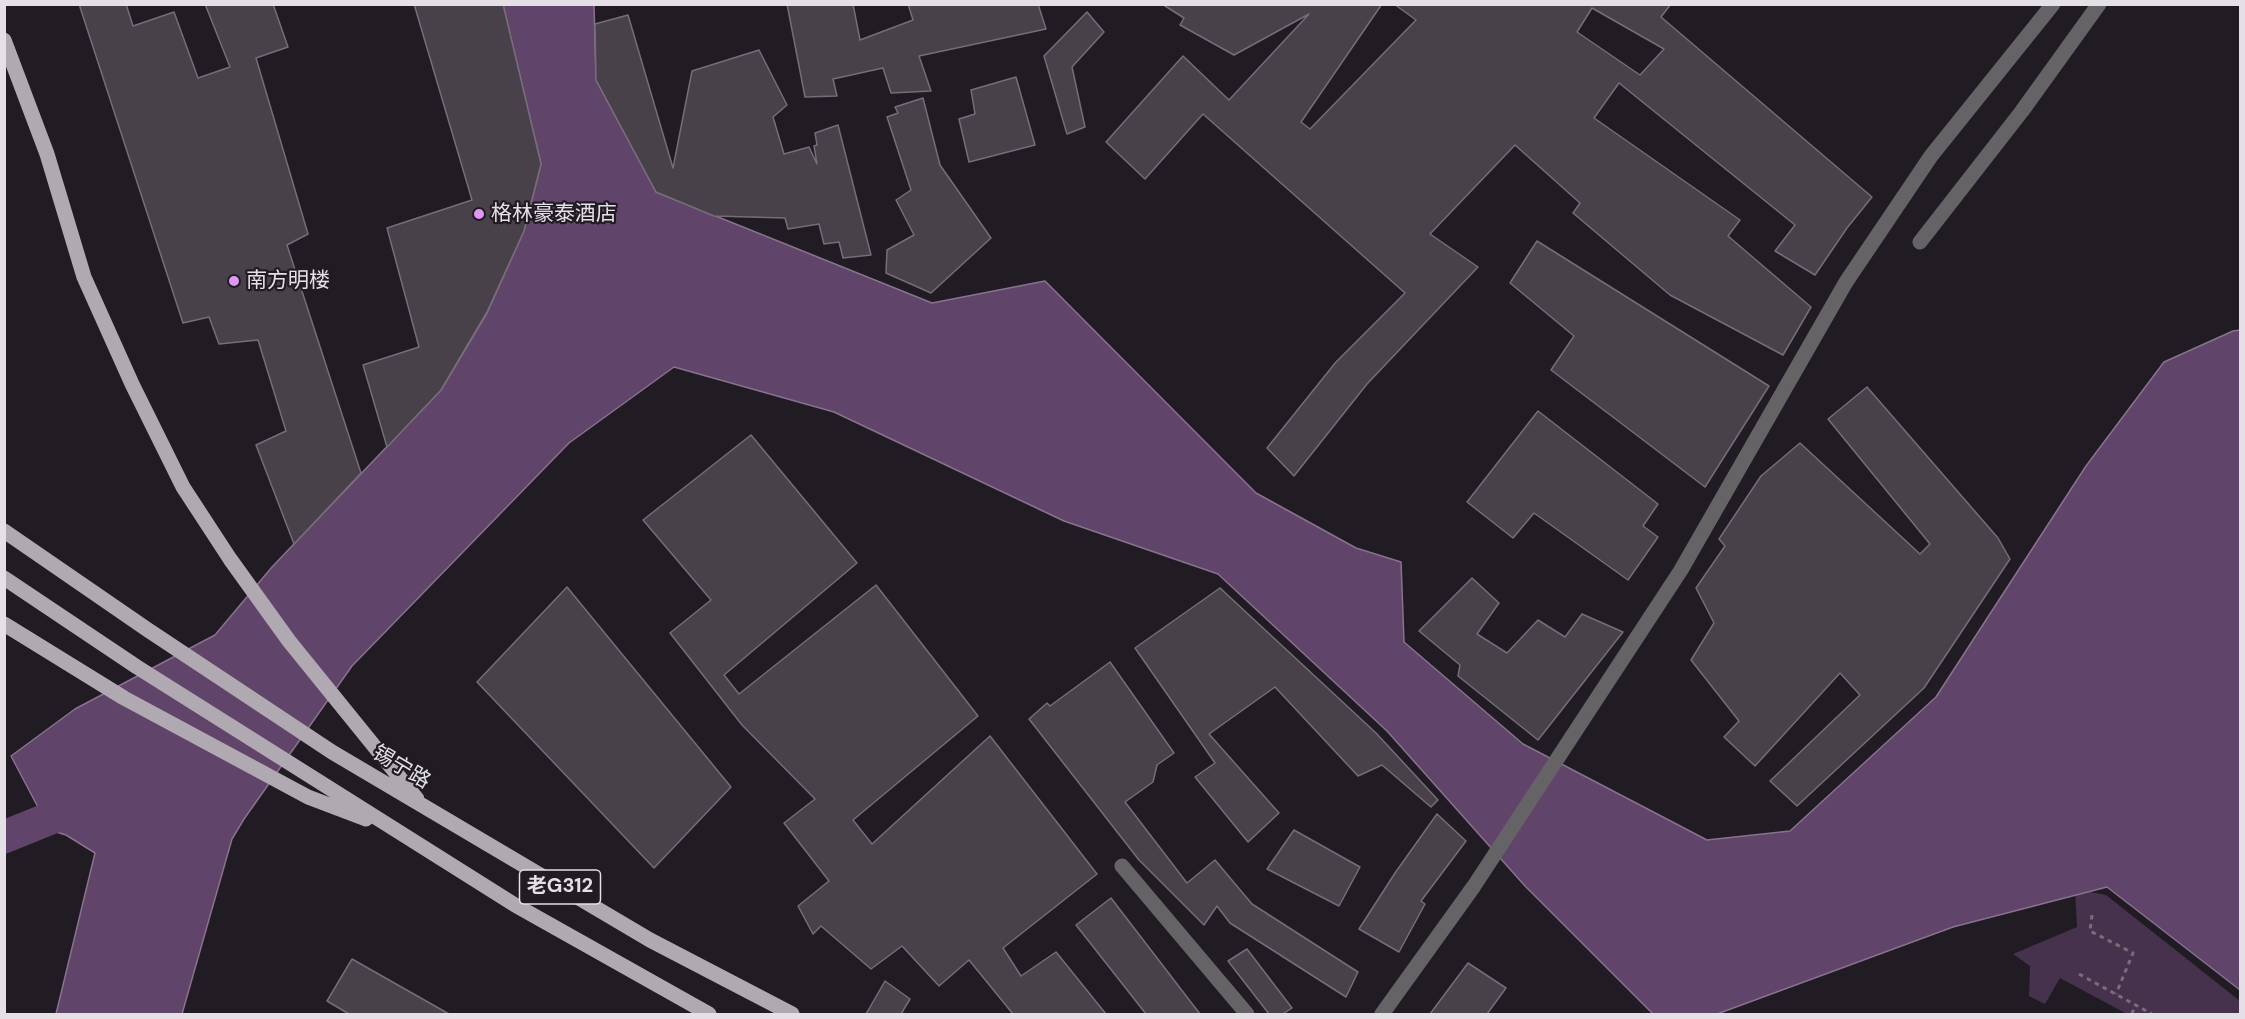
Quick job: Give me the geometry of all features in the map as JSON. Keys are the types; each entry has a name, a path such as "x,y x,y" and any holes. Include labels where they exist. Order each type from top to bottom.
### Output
{"main road":[{"path":"4,40 47,154 84,278 132,384 183,487 288,641 423,806"},
{"name":"锡宁路","path":"4,531 332,752 650,940 792,1014"},
{"name":"老G312","path":"4,578 137,667 515,905 709,1014"},
{"path":"4,624 124,698 308,797 399,832"}],"street":[{"path":"1382,1014 1474,886 1681,570 1846,282 1931,156 2053,4"},
{"path":"1920,242 2022,111 2099,4"},
{"path":"1122,866 1247,1014"}],"path":[{"path":"2092,915 2090,931 2133,953 2116,994"},
{"path":"2079,974 2152,1014"},
{"path":"2132,1014 2135,1005"}],"shaded area":[{"path":"503,5 594,5 596,80 656,192 932,303 1045,281 1256,493 1356,548 1401,562 1404,642 1523,744 1707,840 1790,831 1936,697 2086,466 2164,362 2240,330 2240,990 2107,887 1953,927 1717,1014 1653,1014 1525,886 1387,731 1218,574 1064,521 834,412 674,367 569,443 352,666 232,839 182,1014 56,1014 95,853 66,835 50,830 11,756 75,709 215,635 272,567 441,390 487,313 524,231 541,164"},
{"path":"2075,889 2106,895 2240,1001 2240,1014 2127,1014 2060,978 2045,1004 2029,996 2030,966 2013,954 2077,927"}],"building":[{"name":"南方明楼","path":"79,4 126,4 133,26 174,12 198,78 230,67 205,4 273,4 288,47 256,58 308,234 287,245 361,473 294,544 256,445 286,431 258,340 219,344 209,317 183,323"},
{"name":"格林豪泰酒店","path":"414,4 503,4 541,164 524,231 487,312 441,390 387,447 363,365 419,347 387,228 472,200"},
{"path":"787,4 853,4 860,40 913,20 908,4 1038,4 1046,29 919,56 931,91 891,93 883,68 833,79 837,96 805,97"},
{"path":"1162,4 1382,4 1301,122 1310,129 1416,20 1394,4 1671,4 1661,17 1872,197 1847,228 1815,275 1775,251 1795,225 1619,83 1594,118 1740,220 1728,236 1811,307 1783,355 1670,295 1573,213 1580,203 1515,145 1430,234 1478,267 1367,384 1294,476 1267,448 1336,362 1405,293 1203,114 1145,179 1106,142 1183,56 1229,100 1309,14 1234,55 1180,25 1184,18","holes":["1592,8 1664,49 1640,75 1577,32"]},
{"path":"1087,12 1104,32 1072,67 1085,127 1067,134 1044,56"},
{"path":"628,15 673,168 692,71 759,50 787,105 773,117 784,154 809,147 817,164 814,146 817,145 815,133 838,125 871,255 843,258 839,242 824,244 819,224 788,229 785,218 714,216 656,192 596,80 595,24"},
{"path":"1016,77 1035,145 969,162 959,119 975,114 971,90"},
{"path":"923,98 940,165 991,238 931,293 886,273 887,250 914,235 896,200 911,190 887,117 898,113 895,107"},
{"path":"1537,241 1769,386 1705,487 1551,370 1574,336 1510,283"},
{"path":"1867,387 1998,538 2010,559 1924,688 1797,806 1770,781 1860,695 1840,673 1755,766 1724,737 1739,721 1691,660 1714,623 1696,588 1725,546 1719,539 1761,476 1800,443 1920,554 1930,544 1828,419"},
{"path":"1538,411 1658,504 1643,526 1658,537 1628,580 1534,513 1513,538 1467,502"},
{"path":"751,435 857,563 724,675 739,694 876,585 978,716 853,820 872,844 990,736 1097,874 1003,948 1021,976 1056,952 1106,1014 1013,1014 969,960 939,986 902,946 871,969 821,926 813,934 798,906 829,881 784,823 815,799 742,725 670,633 711,600 643,520"},
{"path":"1472,578 1499,603 1477,634 1507,653 1538,620 1565,637 1582,614 1623,632 1538,740 1458,676 1460,665 1419,631"},
{"path":"567,587 731,787 654,868 477,682"},
{"path":"1220,588 1376,733 1438,800 1431,807 1382,765 1358,776 1275,687 1209,734 1279,813 1248,842 1195,777 1215,763 1135,648"},
{"path":"1110,662 1174,753 1157,765 1153,782 1125,802 1187,883 1215,860 1252,904 1358,972 1346,997 1230,923 1217,906 1204,925 1139,860 1029,719 1047,703 1050,706"},
{"path":"1437,814 1466,841 1421,901 1425,904 1399,952 1359,929"},
{"path":"1294,830 1360,867 1339,906 1267,869"},
{"path":"1111,898 1200,1014 1146,1014 1076,925"},
{"path":"1247,949 1292,1008 1283,1014 1269,1014 1228,961"},
{"path":"352,959 449,1014 349,1014 327,1001"},
{"path":"1468,963 1506,988 1487,1014 1430,1014"},
{"path":"885,981 910,999 901,1014 866,1014"}],"waterway":[{"path":"4,837 88,803"}],"place":[{"name":"格林豪泰酒店","path":"479,214"},
{"name":"南方明楼","path":"234,281"}]}
